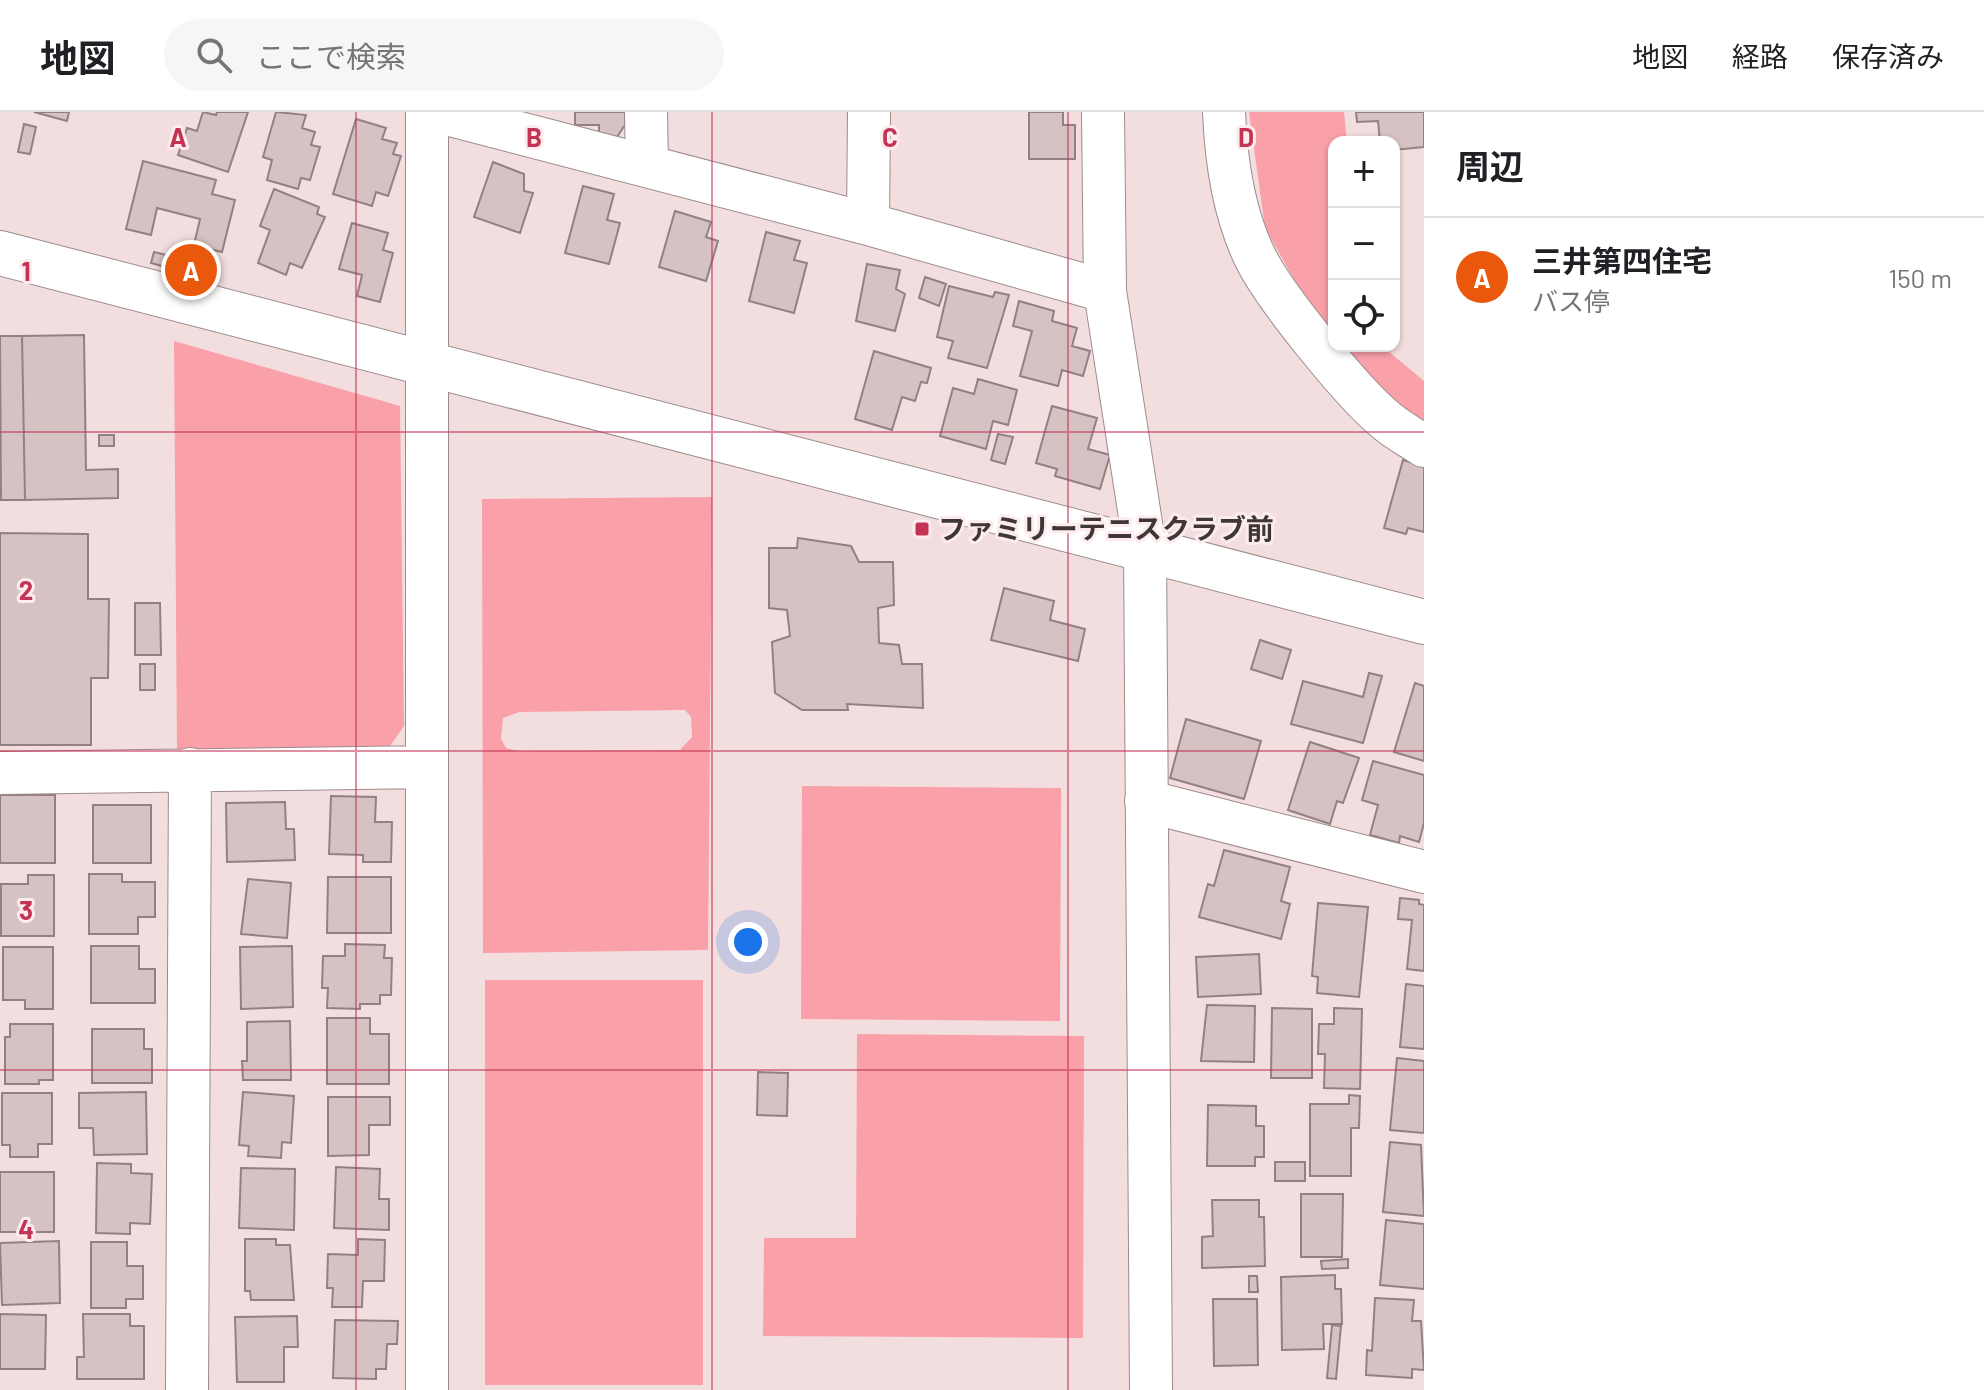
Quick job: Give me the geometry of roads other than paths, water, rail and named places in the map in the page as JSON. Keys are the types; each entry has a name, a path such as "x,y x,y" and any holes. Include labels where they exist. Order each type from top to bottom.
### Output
{"street":[{"path":"427,112 427,1390"},
{"path":"439,112 868,224 1105,291"},
{"path":"646,112 647,166"},
{"path":"868,224 869,112"},
{"path":"1103,112 1105,291 1145,549 1151,1390"},
{"path":"1224,112 1229,173 1254,256 1274,289 1351,383 1386,421 1424,446"},
{"path":"0,253 1424,622"},
{"path":"0,773 427,767"},
{"path":"187,1390 190,769"},
{"path":"1146,801 1424,872"}],"place":[{"name":"三井第四住宅","path":"191,270"},
{"name":"ファミリーテニスクラブ前","path":"922,529"}]}
